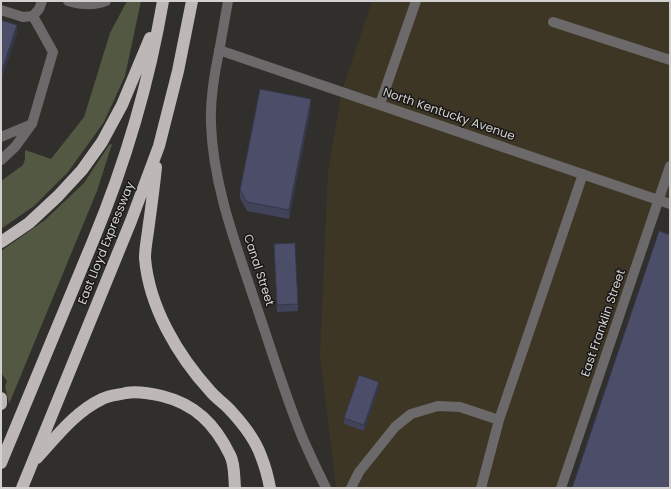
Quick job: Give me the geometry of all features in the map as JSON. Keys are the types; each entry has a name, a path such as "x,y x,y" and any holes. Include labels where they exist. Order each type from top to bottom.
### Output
{"highway":[{"path":"1,242 29,223 58,196 82,170 102,142 122,105 146,49 163,1"},
{"name":"East Lloyd Expressway","path":"1,462 108,205 118,177 139,109 163,1"},
{"name":"East Lloyd Expressway","path":"22,488 131,222 159,146 178,71 192,1"},
{"path":"159,146 145,256 149,281 154,298 171,339 190,368 211,392 230,410 244,427 255,444 261,454 270,488"},
{"path":"31,465 71,420 89,406 103,398 119,394 136,392 152,393 174,399 190,407 205,418 216,430 231,456 235,488"},
{"path":"1,398 1,404"}],"street":[{"path":"1,10 23,17 33,16 39,9 42,1"},
{"path":"68,1 92,4 106,1"},
{"name":"Canal Street","path":"228,1 214,75 211,103 212,150 219,187 286,394 303,438 326,488"},
{"path":"380,104 416,1"},
{"path":"1,160 15,147 32,124 53,52 33,16"},
{"path":"553,22 670,60"},
{"name":"North Kentucky Avenue","path":"219,50 670,204"},
{"path":"1,137 32,124"},
{"name":"East Franklin Street","path":"561,488 658,200 669,172"},
{"path":"481,488 499,420 583,174"},
{"path":"352,488 359,472 395,427 411,414 438,406 460,407 499,420"}],"shaded area":[{"path":"372,1 670,1 670,204 659,200 562,488 336,488 320,355 328,171 342,91"}],"green space":[{"path":"127,1 141,1 125,76 104,122 68,172 34,206 1,229 1,181 23,165 25,150 51,159 84,117 110,33"},
{"path":"112,144 97,191 9,404 5,386 7,381 1,373 1,251 45,220 84,183 109,145"}],"building":[{"path":"1,20 17,25 1,73"},
{"path":"260,89 311,99 289,210 247,202 240,190"},
{"path":"659,231 670,235 670,488 572,488"},
{"path":"295,243 298,304 277,305 274,244"},
{"path":"359,375 379,382 364,425 344,418"}]}
